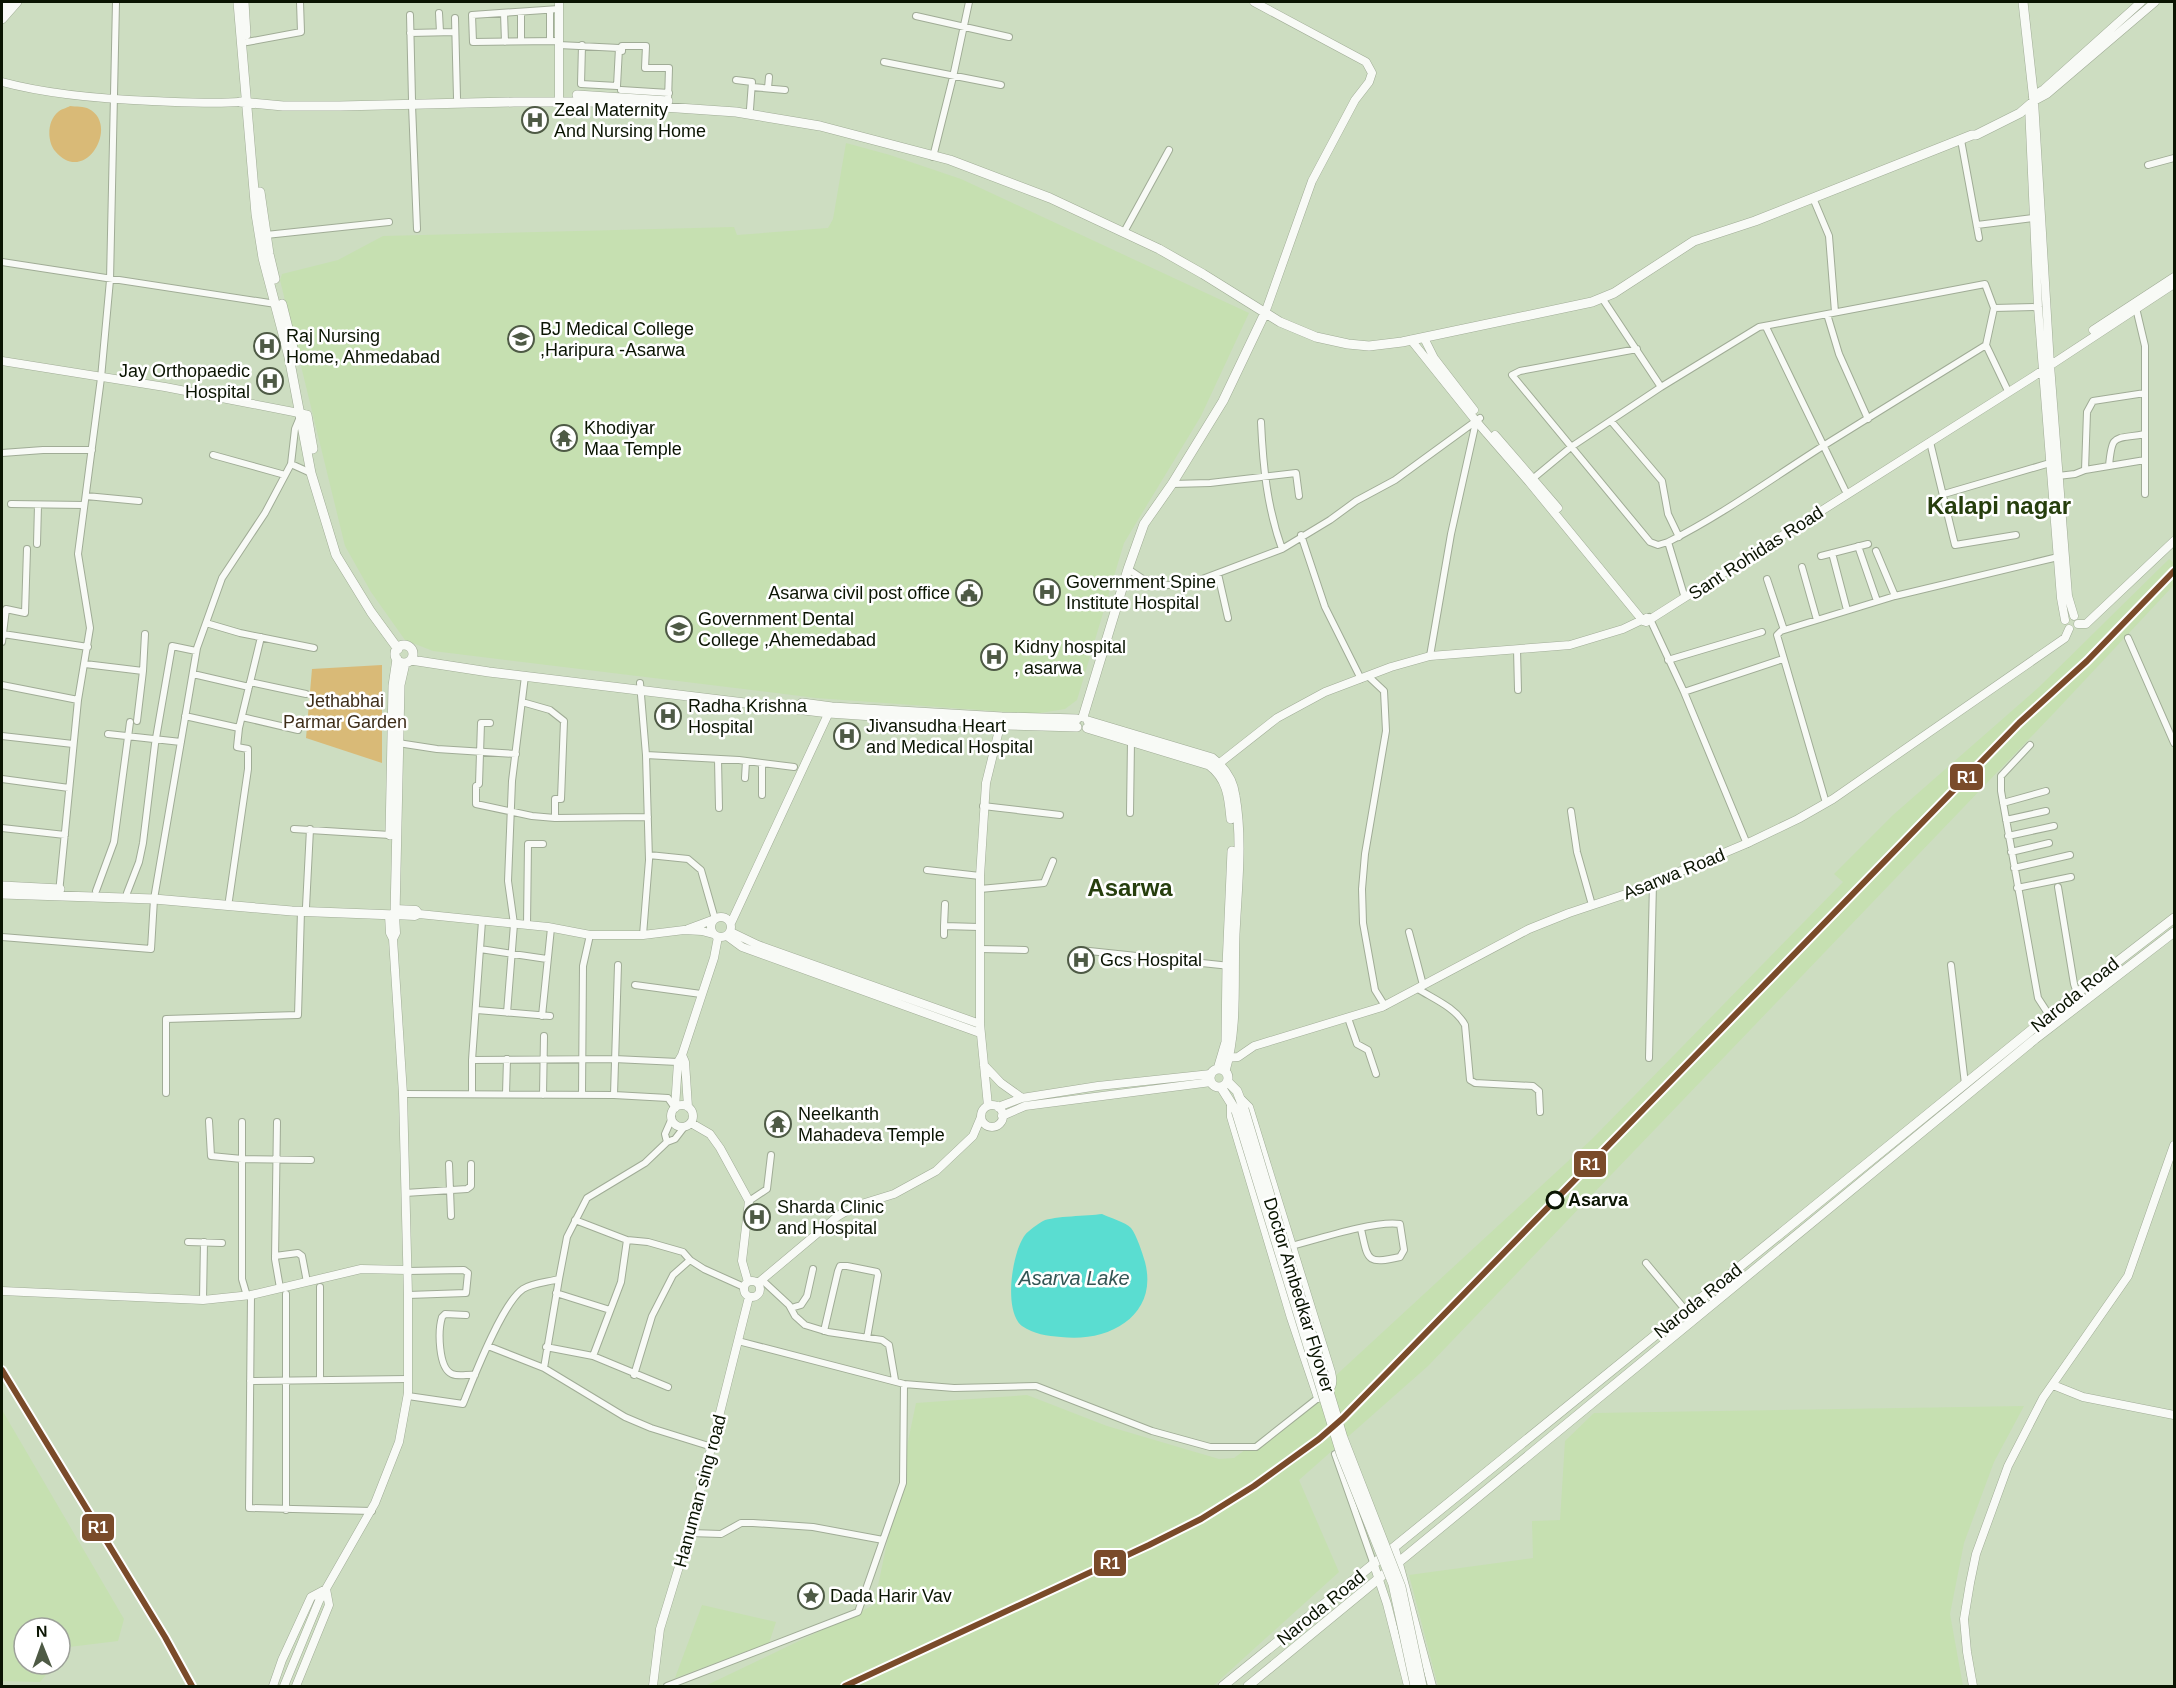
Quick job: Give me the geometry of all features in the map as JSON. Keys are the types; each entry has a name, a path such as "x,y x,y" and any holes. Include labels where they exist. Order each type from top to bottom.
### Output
{"main road":[{"path":"2,8 7,2"},
{"path":"2,19 17,2"},
{"path":"238,2 256,214 263,258 317,472 342,553 404,655 400,685 392,912"},
{"path":"244,2 247,102 269,254 290,332 311,473 336,555 366,604 404,655 525,676 641,686"},
{"path":"247,102 412,102 558,98 621,93 669,97 817,119 933,154 1050,198 1124,232 1203,274 1296,330 1338,343 1369,346 1424,338 1592,302 1614,293 1694,241 1755,221 1976,135 2020,113 2032,101 2021,2"},
{"path":"412,102 457,98 558,98 771,117 820,126 933,154"},
{"path":"1082,722 1128,569 1144,524 1172,484 1228,393 1265,313"},
{"path":"404,655 830,710 1001,721 1082,722 1202,754 1232,782 1235,796 1230,966 1232,1032 1226,1055 1216,1074 1214,1086 1225,1084"},
{"path":"392,912 390,835 393,687 404,655"},
{"path":"1082,722 1131,741 1216,766"},
{"path":"2,886 59,892 229,900 304,909"},
{"path":"2,894 127,892 304,909 392,912"},
{"name":"Naroda Road","path":"1223,1686 1395,1549 2051,1013 2175,918"},
{"name":"Naroda Road","path":"1248,1686 2060,1020 2175,932"},
{"path":"2051,1013 2060,1020"},
{"path":"1216,1074 1228,1075 1225,1084"},
{"path":"1225,1084 1238,1105"},
{"name":"Doctor Ambedkar Flyover","path":"1238,1105 1341,1455 1393,1584 1415,1686"},
{"name":"Doctor Ambedkar Flyover","path":"1238,1105 1343,1438 1401,1587 1422,1686"}],"street":[{"path":"59,892 78,700 90,628 78,554 101,378 110,280 116,2"},
{"path":"247,42 301,32 300,2"},
{"path":"933,154 969,2"},
{"path":"1254,2 1366,62 1372,73 1312,181 1265,313"},
{"path":"2032,101 2047,94 2141,2"},
{"path":"2098,45 2155,2"},
{"path":"559,5 550,10 472,15 473,42 556,42 619,48 617,86 581,84 582,45"},
{"path":"558,98 556,42 559,5"},
{"path":"550,10 556,42"},
{"path":"521,12 521,41"},
{"path":"439,13 440,32"},
{"path":"504,13 505,42"},
{"path":"410,15 417,229"},
{"path":"916,16 1009,38"},
{"path":"455,18 457,98"},
{"path":"410,33 455,32"},
{"path":"621,93 622,46 646,46 645,68 669,68 669,97"},
{"path":"884,62 1000,85"},
{"path":"768,88 769,77"},
{"path":"736,80 752,82 750,109"},
{"path":"2,82 64,94 113,99 210,103 247,102"},
{"path":"752,87 785,90"},
{"path":"2032,101 2033,218 2038,307 2058,476 2068,596 2079,621"},
{"path":"2032,101 2050,463 2065,620 2069,629"},
{"path":"1961,140 1979,238"},
{"path":"1124,232 1169,150"},
{"path":"2148,165 2175,158"},
{"path":"1813,198 1829,236 1835,312"},
{"path":"1977,225 2033,218"},
{"path":"266,235 389,222"},
{"path":"2,262 276,304"},
{"path":"1216,766 1277,718 1325,692 1364,677 1430,656 1570,645 1647,619 1845,490 2046,365 2175,277"},
{"path":"1531,480 1571,447 1661,387 1759,327 1835,312 1984,284 1994,308 1986,345 2007,389"},
{"name":"Sant Rohidas Road","path":"1647,619 1930,442 2046,365 2175,284"},
{"path":"1602,298 1661,387"},
{"path":"1994,308 2038,307"},
{"path":"2136,308 2145,346 2145,494"},
{"path":"1827,314 1839,354 1869,419"},
{"path":"1766,327 1845,490"},
{"path":"1424,338 1434,358 1478,420 1449,544 1430,656"},
{"path":"1411,340 1647,619 1684,692 1747,844"},
{"path":"1637,349 1526,369 1512,375 1650,542 1658,545 1679,537 1763,487 1823,446 1986,345"},
{"path":"2,361 175,389 304,414 295,429 291,464 265,513 222,578 196,651 155,896 153,946 148,950 2,937"},
{"path":"2085,470 2089,406 2093,401 2145,393"},
{"path":"1128,569 1143,579 1167,585 1189,584 1282,549 1356,501 1395,480 1478,420"},
{"path":"1611,421 1662,481 1668,514 1679,537"},
{"path":"1261,422 1264,477 1273,521 1282,549"},
{"path":"2109,466 2111,444 2114,440 2145,434"},
{"path":"1930,442 1955,545 2016,535"},
{"path":"2,453 92,450"},
{"path":"213,455 285,475"},
{"path":"2058,476 2145,460"},
{"path":"1944,494 2050,463"},
{"path":"291,464 311,473"},
{"path":"1172,484 1210,483 1296,473 1299,496"},
{"path":"86,496 139,501"},
{"path":"11,504 84,505"},
{"path":"37,543 38,505"},
{"path":"1301,536 1325,607 1364,677 1384,691 1386,731 1365,854 1362,889 1363,923 1375,990 1385,1006"},
{"path":"2065,638 2069,629 2073,629 2079,621 2175,541"},
{"path":"1668,542 1684,595"},
{"path":"1821,556 1868,544"},
{"path":"1858,546 1877,601"},
{"path":"2,642 6,609 25,613 27,549"},
{"path":"1876,551 1894,596"},
{"path":"1832,553 1847,610"},
{"path":"1826,802 1777,634 1894,596 2058,557"},
{"path":"1802,567 1817,620"},
{"path":"1218,574 1228,618"},
{"path":"1767,579 1784,630"},
{"path":"2065,620 2070,616 2079,621"},
{"name":"Asarwa Road","path":"1226,1055 1237,1052 1242,1054 1254,1046 1385,1006 1529,929 1653,883 1747,844 1798,819 2065,638 2079,621"},
{"path":"206,623 314,648"},
{"path":"1668,660 1762,632"},
{"path":"3,633 88,647"},
{"path":"96,891 114,842 127,736 133,722 143,671 145,634"},
{"path":"229,900 248,769 248,749 237,747 239,728 261,637"},
{"path":"2128,638 2175,743"},
{"path":"127,892 139,862 143,843 171,646 196,651"},
{"path":"1517,649 1518,690"},
{"path":"1684,692 1783,659"},
{"path":"85,664 143,671"},
{"path":"193,674 306,694"},
{"path":"507,1013 514,924 508,881 511,811 525,676"},
{"path":"2,685 78,700"},
{"path":"641,686 649,855 643,935"},
{"path":"522,702 550,710 564,721 561,799 555,800 555,818"},
{"path":"729,934 741,898 830,710"},
{"path":"185,716 239,728"},
{"path":"242,717 298,730"},
{"path":"988,1106 980,1033 980,876 986,783 1001,721"},
{"path":"490,723 481,723 476,804 555,818 648,817"},
{"path":"108,734 181,742"},
{"path":"2,736 73,744"},
{"path":"1130,813 1131,741"},
{"path":"398,743 437,749 516,754"},
{"path":"2030,745 2001,776 2003,803 2038,998 2043,1009 2051,1013"},
{"path":"646,754 794,767"},
{"path":"718,759 719,808"},
{"path":"745,778 746,761"},
{"path":"762,763 762,795"},
{"path":"2,779 69,788"},
{"path":"2003,803 2046,791"},
{"path":"984,806 1060,815"},
{"path":"2006,820 2046,811"},
{"path":"1571,812 1577,852 1592,905"},
{"path":"2008,836 2054,826"},
{"path":"2,828 65,835"},
{"path":"294,828 390,835"},
{"path":"166,1093 166,1019 298,1015 310,829"},
{"path":"2011,852 2049,843"},
{"path":"526,925 528,844 543,844"},
{"path":"649,855 688,859 701,870 719,918"},
{"path":"2014,867 2070,855"},
{"path":"980,889 1044,883 1053,861"},
{"path":"927,870 980,876"},
{"path":"2018,888 2071,877"},
{"path":"1649,1058 1653,883"},
{"path":"2058,887 2077,993"},
{"path":"667,1142 665,1134 675,1108 680,1059 714,958 716,936 711,924 741,898"},
{"path":"944,935 945,904"},
{"path":"284,1686 319,1601 372,1511 399,1443 408,1396 408,1295 402,1094 393,939 396,933 392,912 526,925 590,935 643,935 684,930 702,931 716,936 729,934 980,1024"},
{"path":"684,930 719,918 731,923"},
{"path":"472,1094 472,1059 482,921"},
{"path":"944,926 979,927"},
{"path":"542,1016 551,928"},
{"path":"1409,932 1420,987 1455,1011 1465,1025 1470,1080 1475,1083 1533,1086 1539,1091 1540,1112"},
{"path":"729,934 742,947 980,1033"},
{"path":"582,1095 583,966 590,935"},
{"path":"480,949 547,959"},
{"path":"980,949 1025,950"},
{"path":"1080,950 1230,966"},
{"path":"614,1095 618,965"},
{"path":"1951,965 1965,1084"},
{"path":"635,985 701,994"},
{"path":"477,1010 550,1016"},
{"path":"1348,1018 1357,1044 1368,1050 1376,1074"},
{"path":"543,1095 544,1036"},
{"path":"472,1059 680,1059 685,1062 688,1107 693,1116 688,1125 675,1139 667,1142 645,1163 587,1198 567,1237 544,1368"},
{"path":"506,1094 507,1059"},
{"path":"983,1064 1001,1083 1022,1098"},
{"path":"1002,1116 1025,1106 1159,1079 1216,1074"},
{"path":"973,1136 983,1110 988,1106 998,1107 1022,1098 1118,1088 1216,1074"},
{"path":"402,1094 614,1095 668,1098 675,1108"},
{"path":"675,1108 681,1105 688,1107"},
{"path":"738,1341 904,1384 954,1388 1036,1386 1152,1431 1210,1447 1256,1447 1332,1387 1334,1382 1249,1107 1238,1105 1231,1118 1291,1318 1318,1398"},
{"path":"575,1220 627,1240 648,1242 683,1252 690,1260 713,1274 746,1284 760,1281 838,1216 855,1206 894,1194 936,1171 973,1136 1000,1123 1002,1116 998,1107"},
{"path":"981,1117 984,1123 990,1126"},
{"path":"672,1118 678,1126 688,1125 710,1134 749,1201 742,1261 746,1284 744,1291 754,1297 759,1293 760,1281"},
{"path":"210,1121 211,1156 311,1160"},
{"path":"242,1122 242,1279 249,1295 248,1506 252,1510 372,1511"},
{"path":"277,1122 275,1257 283,1291 286,1510"},
{"path":"1973,1686 1964,1619 1976,1554 2008,1466 2043,1398 2128,1276 2175,1145"},
{"path":"749,1201 767,1189 771,1155"},
{"path":"449,1164 451,1216"},
{"path":"405,1193 467,1190 471,1186 471,1164"},
{"path":"1292,1245 1361,1229 1391,1223 1400,1224 1404,1250 1400,1257 1373,1260 1366,1254 1361,1229"},
{"path":"593,1356 621,1282 627,1240"},
{"path":"188,1242 222,1243"},
{"path":"204,1242 204,1300"},
{"path":"275,1257 298,1253 302,1256 307,1282"},
{"path":"634,1375 652,1316 673,1275 690,1260"},
{"path":"1646,1263 1693,1319"},
{"path":"825,1331 838,1271 840,1266 847,1266 877,1272 878,1275 867,1338"},
{"path":"2,1291 204,1300 283,1291 307,1282 361,1269 464,1270 468,1273 466,1293 408,1295"},
{"path":"791,1308 801,1305 807,1296 813,1269"},
{"path":"408,1396 463,1404 496,1327 523,1289 559,1280"},
{"path":"760,1281 791,1308 795,1316 805,1325 825,1331 882,1340 889,1345 895,1380"},
{"path":"320,1287 320,1380"},
{"path":"556,1293 610,1310"},
{"name":"Hanuman sing road","path":"653,1686 660,1629 690,1533 749,1296"},
{"path":"466,1315 445,1314 442,1317 441,1361 449,1373 456,1376 475,1375"},
{"path":"488,1346 544,1368 625,1417 651,1428 712,1447"},
{"path":"546,1347 593,1356 634,1375 668,1387"},
{"path":"250,1381 408,1379"},
{"path":"667,1686 858,1612 903,1483 904,1384"},
{"path":"2053,1385 2083,1397 2175,1415"},
{"path":"1335,1454 1387,1604 1408,1686"},
{"path":"690,1533 721,1534 741,1523 753,1522 813,1527 883,1540"},
{"path":"1395,1549 1432,1686"},
{"path":"273,1686 282,1660 311,1597 326,1589"},
{"path":"296,1686 329,1605 326,1589"}],"shaded area":[{"path":"846,143 961,179 1249,313 1201,416 1124,543 1077,700 1065,709 1034,714 816,698 433,651 405,640 371,592 345,546 280,280 282,274 338,260 383,236 734,227 737,235 828,228 833,219"},
{"path":"2169,559 2174,563 2174,585 2054,713 1428,1366 1299,1480 1339,1572 1213,1686 705,1686 874,1605 916,1403 1027,1395 1107,1426 1219,1459 1234,1458 1294,1414 1592,1139 1843,882 1834,874 1893,815 2039,687"},
{"path":"2024,1406 1994,1462 1964,1543 1950,1614 1963,1686 1438,1686 1409,1575 1533,1558 1532,1521 1560,1520 1565,1441 1594,1413"},
{"path":"2,1410 124,1619 118,1641 72,1647 72,1616 12,1616 12,1676 45,1676 40,1682 2,1681"},
{"path":"702,1605 776,1622 769,1643 675,1678"}],"green space":[{"path":"70,106 89,109 98,117 101,127 100,139 95,150 87,158 77,162 66,160 55,151 50,137 50,126 54,116"},
{"name":"Jethabhai Parmar Garden","path":"382,665 382,763 306,738 312,669"}],"water":[{"name":"Asarva Lake","path":"1102,1214 1131,1228 1141,1249 1147,1281 1144,1297 1137,1311 1126,1322 1112,1330 1079,1338 1046,1335 1022,1326 1016,1318 1011,1295 1016,1254 1025,1235 1048,1219"}],"transit line":[{"name":"R1","path":"845,1686 1201,1519 1254,1486 1319,1439 1389,1371 2019,723 2087,661 2174,571"},
{"name":"R1","path":"2,1370 165,1637 192,1686"}],"place":[{"name":"Zeal Maternity And Nursing Home","path":"535,120"},
{"name":"BJ Medical College ,Haripura -Asarwa","path":"521,339"},
{"name":"Raj Nursing Home, Ahmedabad","path":"267,346"},
{"name":"Jay Orthopaedic Hospital","path":"270,381"},
{"name":"Khodiyar Maa Temple","path":"564,438"},
{"name":"Government Spine Institute Hospital","path":"1047,592"},
{"name":"Asarwa civil post office","path":"969,593"},
{"name":"Government Dental College ,Ahemedabad","path":"679,629"},
{"name":"Kidny hospital , asarwa","path":"994,657"},
{"name":"Radha Krishna Hospital","path":"668,716"},
{"name":"Jivansudha Heart and Medical Hospital","path":"847,736"},
{"name":"Gcs Hospital","path":"1081,960"},
{"name":"Neelkanth Mahadeva Temple","path":"778,1124"},
{"name":"Asarva","path":"1555,1200"},
{"name":"Sharda Clinic and Hospital","path":"757,1217"},
{"name":"Dada Harir Vav","path":"811,1596"}],"district":[{"name":"Kalapi nagar","path":"1999,505"},
{"name":"Asarwa","path":"1130,887"}]}
